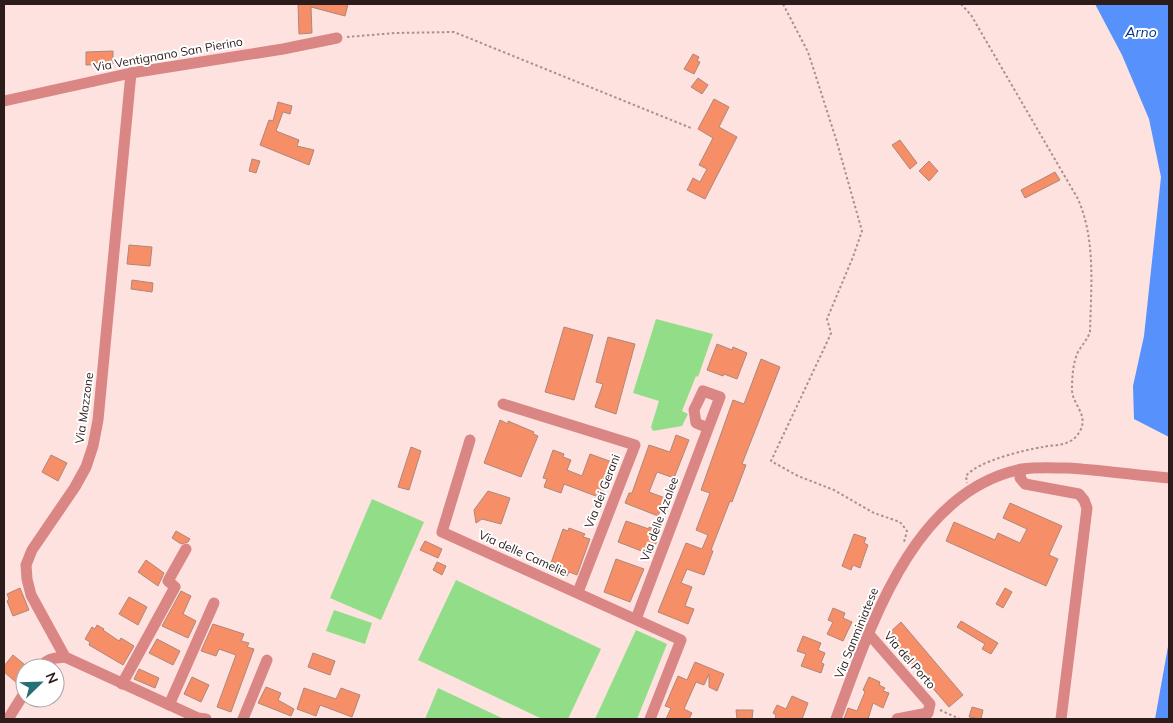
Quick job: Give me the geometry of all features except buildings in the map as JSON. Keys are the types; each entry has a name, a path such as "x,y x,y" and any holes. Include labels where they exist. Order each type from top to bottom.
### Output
{"street":[{"name":"Via Ventignano San Pierino","path":"4,101 131,73 283,49 337,38"},
{"name":"Via Mazzone","path":"66,657 31,595 26,579 26,565 32,550 75,487 86,467 93,446 100,400 131,73"},
{"name":"Via dei Gerani","path":"503,404 635,445 578,592"},
{"name":"Via delle Azalee","path":"636,619 708,428"},
{"name":"Via delle Camelie","path":"470,440 442,532 681,640 650,719"},
{"name":"Via Sanminiatese","path":"836,719 868,633 888,590 911,551 943,513 971,490 1021,470 1051,468 1083,469 1169,478"},
{"path":"1021,470 1020,478 1025,484 1079,494 1087,508 1061,719"},
{"path":"122,684 175,588 168,581 186,549"},
{"path":"169,705 214,603"},
{"name":"Via del Porto","path":"868,633 930,704"},
{"path":"53,658 66,657 198,718 206,719"},
{"path":"243,719 267,660"},
{"path":"897,719 928,714 930,704"},
{"path":"8,719 15,708"}],"path":[{"path":"783,4 808,52 836,139 862,231 854,257 827,320 831,333 771,461 798,476 834,490 874,512 900,522 907,531 904,545 911,551"},
{"path":"961,4 971,15 1078,198 1087,226 1092,274 1090,332 1087,340 1078,350 1075,359 1072,390 1073,397 1084,419 1081,430 1075,438 1064,444 1044,446 1014,453 976,468 966,476 971,490"},
{"path":"337,38 395,33 454,32 691,128"},
{"path":"930,704 944,714 960,719"}],"green space":[{"path":"656,319 713,334 698,377 696,376 682,411 688,414 682,426 653,431 651,427 659,401 633,393"},
{"path":"372,499 424,522 381,620 330,598"},
{"path":"456,580 601,649 568,719 542,719 418,660"},
{"path":"334,610 372,623 365,644 326,631"},
{"path":"636,630 667,644 637,719 595,719"},
{"path":"438,688 504,719 425,719"}],"water":[{"name":"Arno","path":"1095,4 1169,4 1169,437 1134,419 1133,386 1144,336 1161,177 1149,119 1122,55"},
{"path":"1169,641 1169,719 1155,719"}]}
